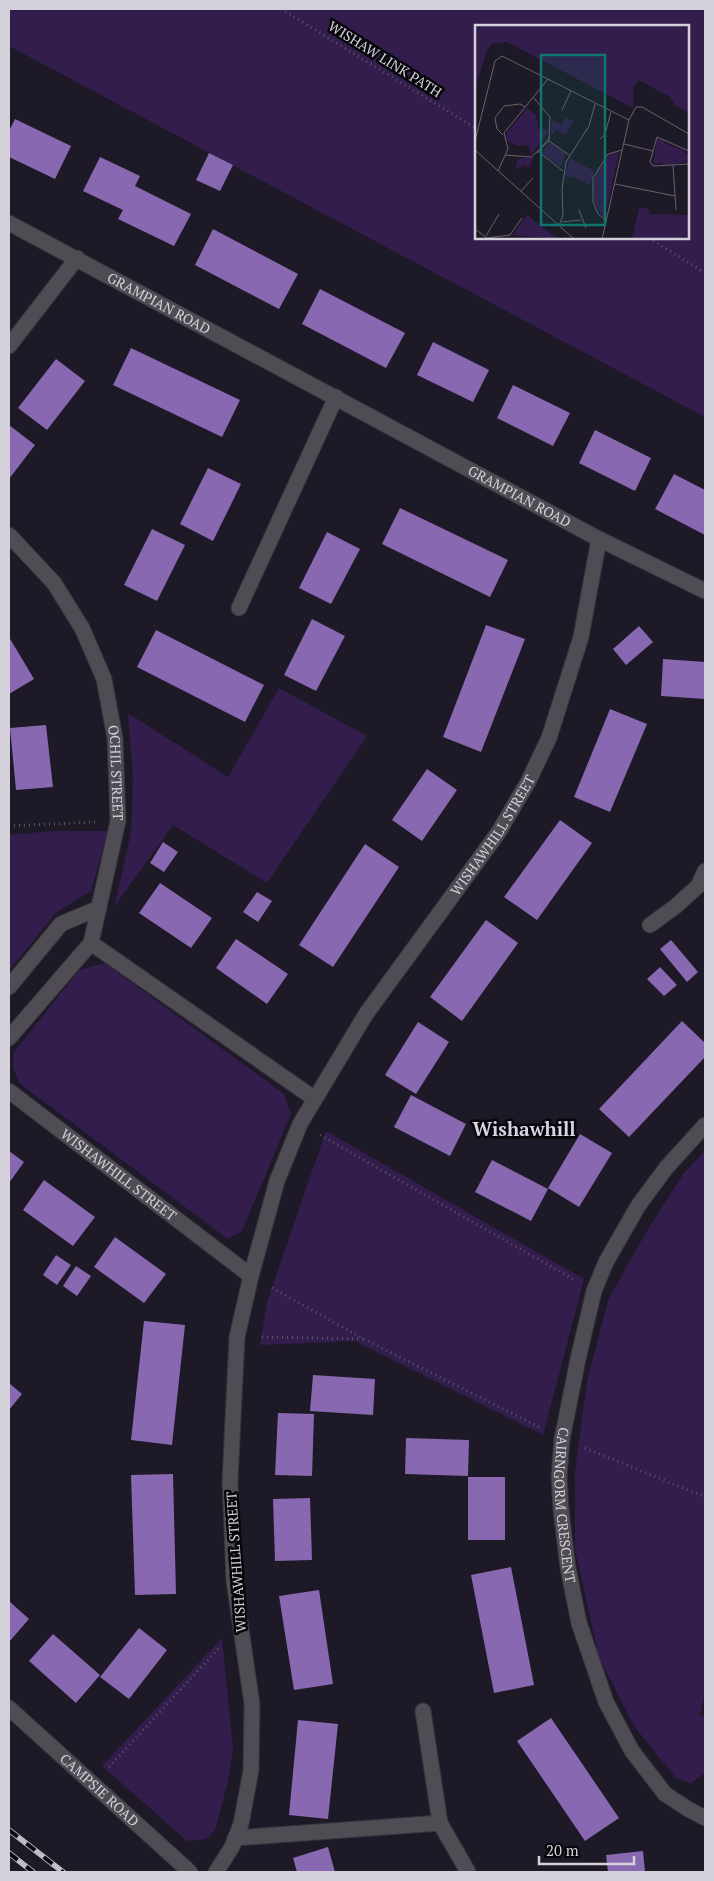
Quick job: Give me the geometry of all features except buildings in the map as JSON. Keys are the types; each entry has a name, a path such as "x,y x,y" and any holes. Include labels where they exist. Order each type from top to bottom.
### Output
{"street":[{"name":"GRAMPIAN ROAD","path":"9,223 599,538 705,591"},
{"path":"9,346 77,258"},
{"path":"239,608 336,397"},
{"name":"OCHIL STREET","path":"9,535 54,583 82,628 104,679 114,738 118,821 92,943 9,1038"},
{"name":"WISHAWHILL STREET","path":"216,1872 232,1847 241,1824 251,1770 252,1704 234,1581 230,1482 237,1337 250,1276 277,1181 300,1124 366,1014 498,833 528,782 548,738 580,637 599,538"},
{"path":"650,925 676,906 698,886 705,871"},
{"path":"9,987 61,924 100,908"},
{"path":"92,943 314,1099"},
{"name":"WISHAWHILL STREET","path":"9,1091 250,1276"},
{"name":"CAIRNGORM CRESCENT","path":"705,1125 666,1168 638,1206 606,1262 594,1291 562,1439 560,1477 561,1510 568,1568 579,1623 606,1702 632,1751 665,1794 688,1810 705,1818"},
{"name":"CAMPSIE ROAD","path":"9,1708 190,1872"},
{"path":"423,1711 440,1823 468,1872"},
{"path":"235,1838 440,1823"}],"path":[{"name":"WISHAW LINK PATH","path":"281,9 475,128"},
{"path":"651,239 705,273"},
{"path":"9,826 118,821"},
{"path":"300,1124 594,1291"},
{"path":"250,1276 364,1338 562,1439 705,1497"},
{"path":"237,1337 364,1338"},
{"path":"93,1785 240,1626"}],"shaded area":[{"path":"9,9 705,9 705,417 9,46"},
{"path":"279,688 367,736 267,883 173,825 114,907 131,833 133,777 128,713 228,777"},
{"path":"51,831 108,831 91,891 58,911 9,970 9,835"},
{"path":"105,963 284,1094 291,1114 242,1231 228,1239 19,1083 13,1067 14,1052 79,970"},
{"path":"326,1131 584,1279 543,1435 355,1341 260,1345 267,1302"},
{"path":"705,1151 705,1692 700,1715 705,1716 705,1773 691,1783 676,1778 634,1726 599,1657 575,1549 575,1471 587,1381 609,1298 648,1229 684,1173"},
{"path":"222,1638 233,1749 228,1781 215,1830 206,1839 187,1841 102,1766"}],"railway":[{"path":"9,1830 63,1872"},
{"path":"9,1853 33,1872"}],"district":[{"name":"Wishawhill","path":"524,1129"}]}
